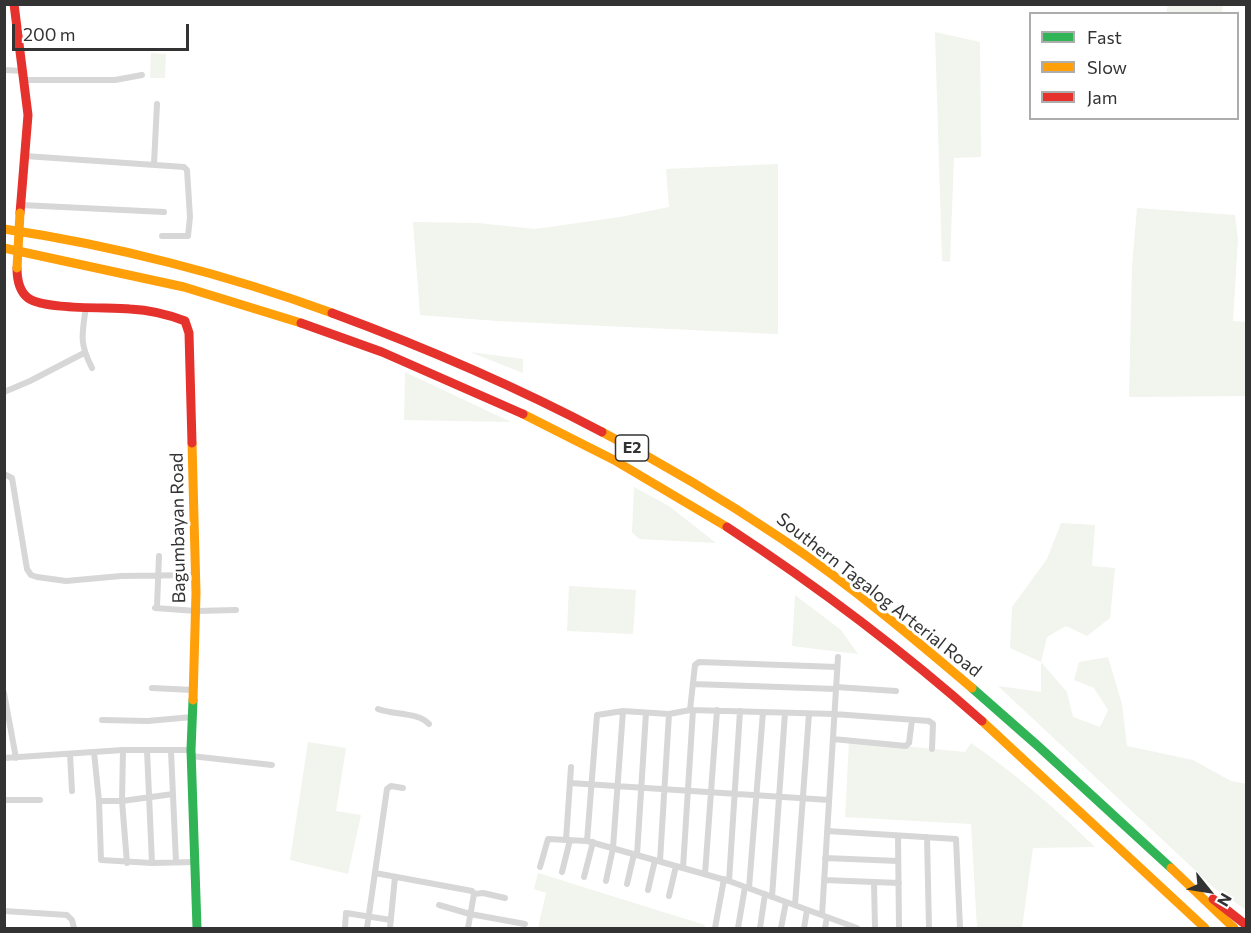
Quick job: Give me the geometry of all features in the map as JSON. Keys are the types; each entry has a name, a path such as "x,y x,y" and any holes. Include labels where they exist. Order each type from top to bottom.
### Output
{"main road":[{"path":"14,4 28,115 20,209"},
{"name":"Bagumbayan Road","path":"20,209 17,280 23,293 32,300 58,305 134,309 169,314 185,321 189,333 196,575 191,753 197,928"},
{"name":"Southern Tagalog Arterial Road","path":"4,229 174,264 261,289 402,339 493,377 572,415 669,468 758,522 831,574 979,694 1053,758 1234,928"},
{"name":"Southern Tagalog Arterial Road","path":"4,248 166,282 329,332 482,393 560,431 660,485 820,590 888,641 1039,772 1205,928"},
{"path":"1126,856 1197,928"},
{"path":"1158,856 1246,925"}],"street":[{"path":"4,70 24,76 115,80 142,75"},
{"path":"154,164 157,104"},
{"path":"25,156 179,165 187,170 190,217 188,236 162,236"},
{"path":"20,209 164,212"},
{"path":"86,307 82,340 84,353 92,368"},
{"path":"4,392 84,353"},
{"path":"4,474 12,478 27,569 31,575 66,581 196,575"},
{"path":"159,556 160,576 155,609 237,610"},
{"path":"825,928 825,858 838,657"},
{"path":"669,896 679,867 688,791 695,665 699,662 837,667"},
{"path":"693,684 896,692"},
{"path":"152,688 193,690"},
{"path":"4,693 16,758"},
{"path":"378,709 424,719 429,724"},
{"path":"584,877 590,842 597,715 623,711 669,714 692,710 717,710 834,714 929,721 933,724 932,749"},
{"path":"705,874 717,710"},
{"path":"606,880 613,848 623,711"},
{"path":"715,928 726,880 740,711"},
{"path":"738,928 747,888 763,712"},
{"path":"627,884 636,854 646,713"},
{"path":"760,928 769,896 785,713"},
{"path":"648,890 657,861 669,714"},
{"path":"795,905 809,714"},
{"path":"102,720 148,721 192,717"},
{"path":"833,739 906,746 909,743 912,720"},
{"path":"4,758 123,750 171,750 272,765"},
{"path":"123,750 122,801 127,862"},
{"path":"147,750 152,863"},
{"path":"171,750 176,862"},
{"path":"94,752 99,801 101,860 152,863 195,862"},
{"path":"70,754 72,791"},
{"path":"562,872 568,840 571,767"},
{"path":"570,783 829,800"},
{"path":"367,928 387,789 391,786 403,788"},
{"path":"99,801 122,801 173,794"},
{"path":"4,800 40,800"},
{"path":"827,831 953,838 957,842 960,928"},
{"path":"898,836 899,928"},
{"path":"927,837 929,928"},
{"path":"540,867 548,839 590,842 726,880 824,916 847,927 857,928"},
{"path":"825,858 898,861"},
{"path":"375,873 472,891 474,894 483,893 505,898"},
{"path":"390,928 395,877"},
{"path":"824,880 899,884"},
{"path":"874,882 875,928"},
{"path":"468,928 474,894"},
{"path":"782,928 786,902"},
{"path":"439,905 470,914 525,924"},
{"path":"804,928 807,910"},
{"path":"4,911 67,915 72,920 74,928"},
{"path":"345,928 346,913 391,920"}],"shaded area":[{"path":"1168,5 1223,5 1222,12 1166,12"},
{"path":"935,32 980,42 981,157 954,158 950,262 942,261"},
{"path":"151,53 166,54 165,78 150,78"},
{"path":"778,164 778,334 497,321 420,315 413,222 478,223 535,229 620,217 669,207 666,169"},
{"path":"1137,208 1235,215 1238,239 1233,321 1246,322 1246,396 1129,397 1132,266"},
{"path":"470,352 523,359 523,373"},
{"path":"405,372 511,422 404,420"},
{"path":"634,487 669,506 716,543 639,539 632,532"},
{"path":"1061,523 1095,525 1092,566 1115,568 1110,618 1087,636 1066,626 1047,637 1041,662 1010,648 1012,607 1047,559"},
{"path":"569,586 636,590 633,634 567,631"},
{"path":"795,595 841,630 858,654 792,646"},
{"path":"1108,657 1122,704 1127,746 1193,760 1231,781 1246,784 1246,910 1213,887 998,686 1041,692 1041,662 1067,692 1073,717 1100,727 1108,710 1094,688 1074,680 1079,662"},
{"path":"849,741 965,752 971,743 1035,792 1095,847 1033,848 1022,928 977,928 971,824 845,817"},
{"path":"308,742 346,748 336,811 361,815 348,874 290,860"},
{"path":"538,873 705,925 704,928 538,928 546,893 534,889"}],"traffic: fast":[{"path":"972,688 1171,868"},
{"path":"193,700 191,750 197,928"}],"traffic: slow":[{"path":"17,268 20,213"},
{"path":"4,229 170,263 252,286 332,313"},
{"path":"4,248 184,287 301,323"},
{"path":"523,414 614,460 727,527"},
{"path":"602,432 716,496 807,556 879,611 972,688"},
{"path":"192,443 196,593 193,700"},
{"path":"982,721 1205,928"},
{"path":"1171,868 1234,928"}],"traffic: jam":[{"path":"14,4 28,115 20,213"},
{"path":"17,268 22,292 36,302 62,306 144,310 185,321 189,333 192,443"},
{"path":"332,313 469,368 602,432"},
{"path":"301,323 382,352 523,414"},
{"path":"727,527 858,619 982,721"},
{"path":"1213,899 1246,925"}]}
